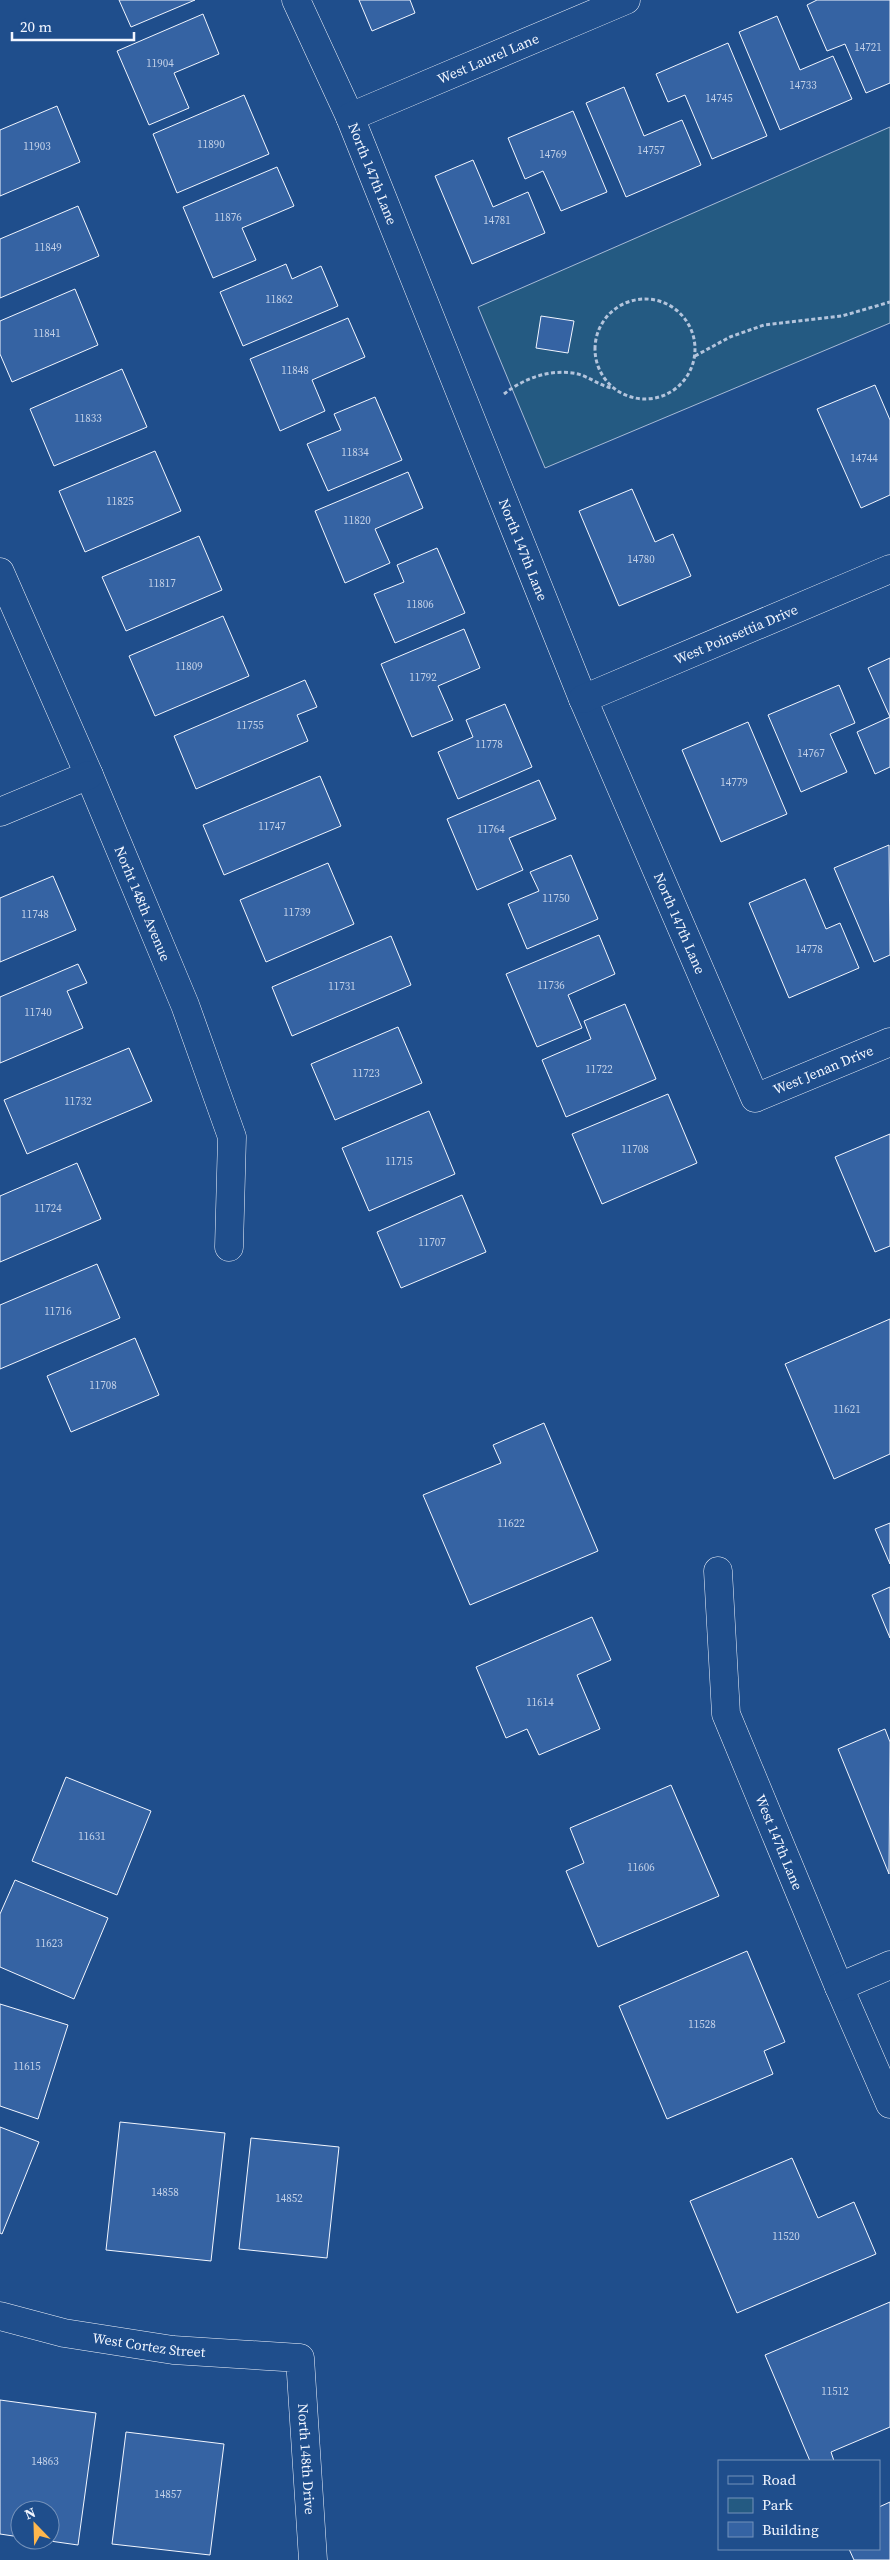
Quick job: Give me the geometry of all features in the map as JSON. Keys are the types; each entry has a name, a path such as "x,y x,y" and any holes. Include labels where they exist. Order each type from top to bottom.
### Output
{"street":[{"name":"North 147th Lane","path":"296,0 350,117 583,699 755,1098"},
{"name":"West Laurel Lane","path":"350,117 626,0"},
{"name":"West Poinsettia Drive","path":"583,699 890,569"},
{"name":"Norht 148th Avenue","path":"0,572 89,775 185,1005 232,1137 229,1247"},
{"path":"0,812 89,775"},
{"name":"West Jenan Drive","path":"755,1098 890,1042"},
{"name":"West 147th Lane","path":"718,1571 726,1714 839,1987 890,2104"},
{"path":"839,1987 890,1965"},
{"name":"West Cortez Street","path":"0,2316 64,2333 172,2350 300,2358"},
{"name":"North 148th Drive","path":"300,2358 313,2560"}],"path":[{"path":"504,394 529,378 557,372 579,374 600,385 637,399 653,400 669,394 682,384 691,371 695,356 695,338 689,323 678,311 664,302 647,298 630,300 615,308 603,321 596,336 594,354 598,370 614,389"},
{"path":"695,356 730,337 764,325 842,316 890,302"}],"green space":[{"path":"890,127 890,323 545,468 478,307"}],"building":[{"path":"119,0 195,0 131,27"},
{"path":"359,0 410,0 415,13 372,31"},
{"path":"817,0 890,0 890,83 866,93 845,44 827,51 807,5"},
{"path":"203,14 219,54 174,73 189,108 149,125 117,51"},
{"path":"777,16 800,70 833,56 852,99 780,130 739,32"},
{"path":"728,43 767,136 712,159 685,95 668,102 656,74"},
{"path":"624,87 644,136 682,120 701,165 626,197 586,103"},
{"path":"244,95 269,154 177,193 153,134"},
{"path":"57,106 80,162 0,196 0,130"},
{"path":"573,111 607,192 561,211 543,171 525,179 508,138"},
{"path":"473,160 493,207 528,192 545,233 472,264 435,176"},
{"path":"277,167 294,206 242,228 256,260 213,278 183,207"},
{"path":"78,206 99,256 0,298 0,239"},
{"path":"286,264 292,279 321,266 338,306 243,346 220,292"},
{"path":"75,289 98,345 12,382 0,354 0,321"},
{"path":"541,316 574,321 568,353 536,348"},
{"path":"348,318 365,357 312,380 325,411 280,431 250,359"},
{"path":"122,369 147,427 54,466 30,409"},
{"path":"875,385 890,420 890,495 861,508 817,409"},
{"path":"375,397 402,460 328,491 307,444 341,430 334,414"},
{"path":"155,451 181,511 85,552 59,491"},
{"path":"408,472 423,508 375,529 390,563 345,583 315,511"},
{"path":"632,489 655,542 673,534 691,576 619,606 579,511"},
{"path":"199,536 222,590 126,631 102,577"},
{"path":"437,548 465,613 395,643 374,594 404,582 397,565"},
{"path":"223,616 249,676 155,716 129,656"},
{"path":"464,629 480,668 438,686 453,720 412,737 381,664"},
{"path":"890,658 890,717 868,668"},
{"path":"305,680 317,707 297,715 308,741 196,789 174,736"},
{"path":"839,685 855,723 830,734 847,772 801,792 768,715"},
{"path":"505,704 532,767 458,799 438,752 473,737 466,720"},
{"path":"890,717 890,767 875,774 857,732"},
{"path":"748,722 787,814 721,842 682,750"},
{"path":"320,776 341,826 224,875 203,825"},
{"path":"539,780 556,819 509,838 523,870 477,890 447,819"},
{"path":"889,845 890,955 874,962 834,868"},
{"path":"571,855 598,919 527,949 508,904 539,891 530,872"},
{"path":"328,863 354,924 266,962 240,900"},
{"path":"53,876 76,930 0,962 0,898"},
{"path":"805,879 826,929 840,923 859,968 789,998 749,903"},
{"path":"599,935 615,974 568,995 582,1028 537,1047 506,974"},
{"path":"391,936 411,985 292,1036 272,987"},
{"path":"78,964 87,983 67,991 83,1028 0,1063 0,997"},
{"path":"625,1004 656,1079 566,1117 542,1060 591,1039 584,1021"},
{"path":"398,1027 422,1083 335,1120 311,1064"},
{"path":"129,1048 152,1101 27,1154 4,1100"},
{"path":"668,1094 697,1163 602,1204 572,1134"},
{"path":"429,1111 455,1174 369,1211 342,1148"},
{"path":"890,1134 890,1246 875,1252 835,1157"},
{"path":"77,1163 101,1219 0,1262 0,1196"},
{"path":"462,1195 486,1252 401,1288 377,1232"},
{"path":"97,1264 120,1318 0,1369 0,1305"},
{"path":"890,1319 890,1454 834,1479 785,1364"},
{"path":"135,1338 159,1395 71,1432 47,1376"},
{"path":"544,1423 598,1551 470,1605 423,1495 501,1463 493,1445"},
{"path":"890,1523 890,1564 875,1529"},
{"path":"890,1587 890,1638 872,1595"},
{"path":"592,1617 611,1660 577,1675 600,1729 539,1755 527,1729 506,1738 476,1667"},
{"path":"885,1729 890,1742 889,1874 838,1749"},
{"path":"66,1777 151,1811 117,1895 32,1861"},
{"path":"671,1785 719,1896 598,1947 566,1871 584,1863 570,1828"},
{"path":"15,1880 108,1918 74,1999 0,1967 0,1914"},
{"path":"747,1951 785,2042 764,2051 773,2074 667,2119 619,2006"},
{"path":"0,2004 68,2025 38,2119 0,2106"},
{"path":"120,2122 225,2133 211,2261 106,2250"},
{"path":"0,2127 39,2142 2,2234 0,2233"},
{"path":"251,2138 339,2147 327,2258 239,2249"},
{"path":"792,2158 818,2218 854,2202 876,2254 737,2313 690,2201"},
{"path":"890,2302 890,2427 831,2452 834,2460 810,2460 765,2355"},
{"path":"0,2400 96,2413 78,2545 60,2542 60,2500 10,2500 10,2536 0,2534"},
{"path":"126,2432 224,2444 210,2555 112,2544"},
{"path":"890,2502 890,2560 854,2560 849,2550 880,2550 880,2507"}]}
